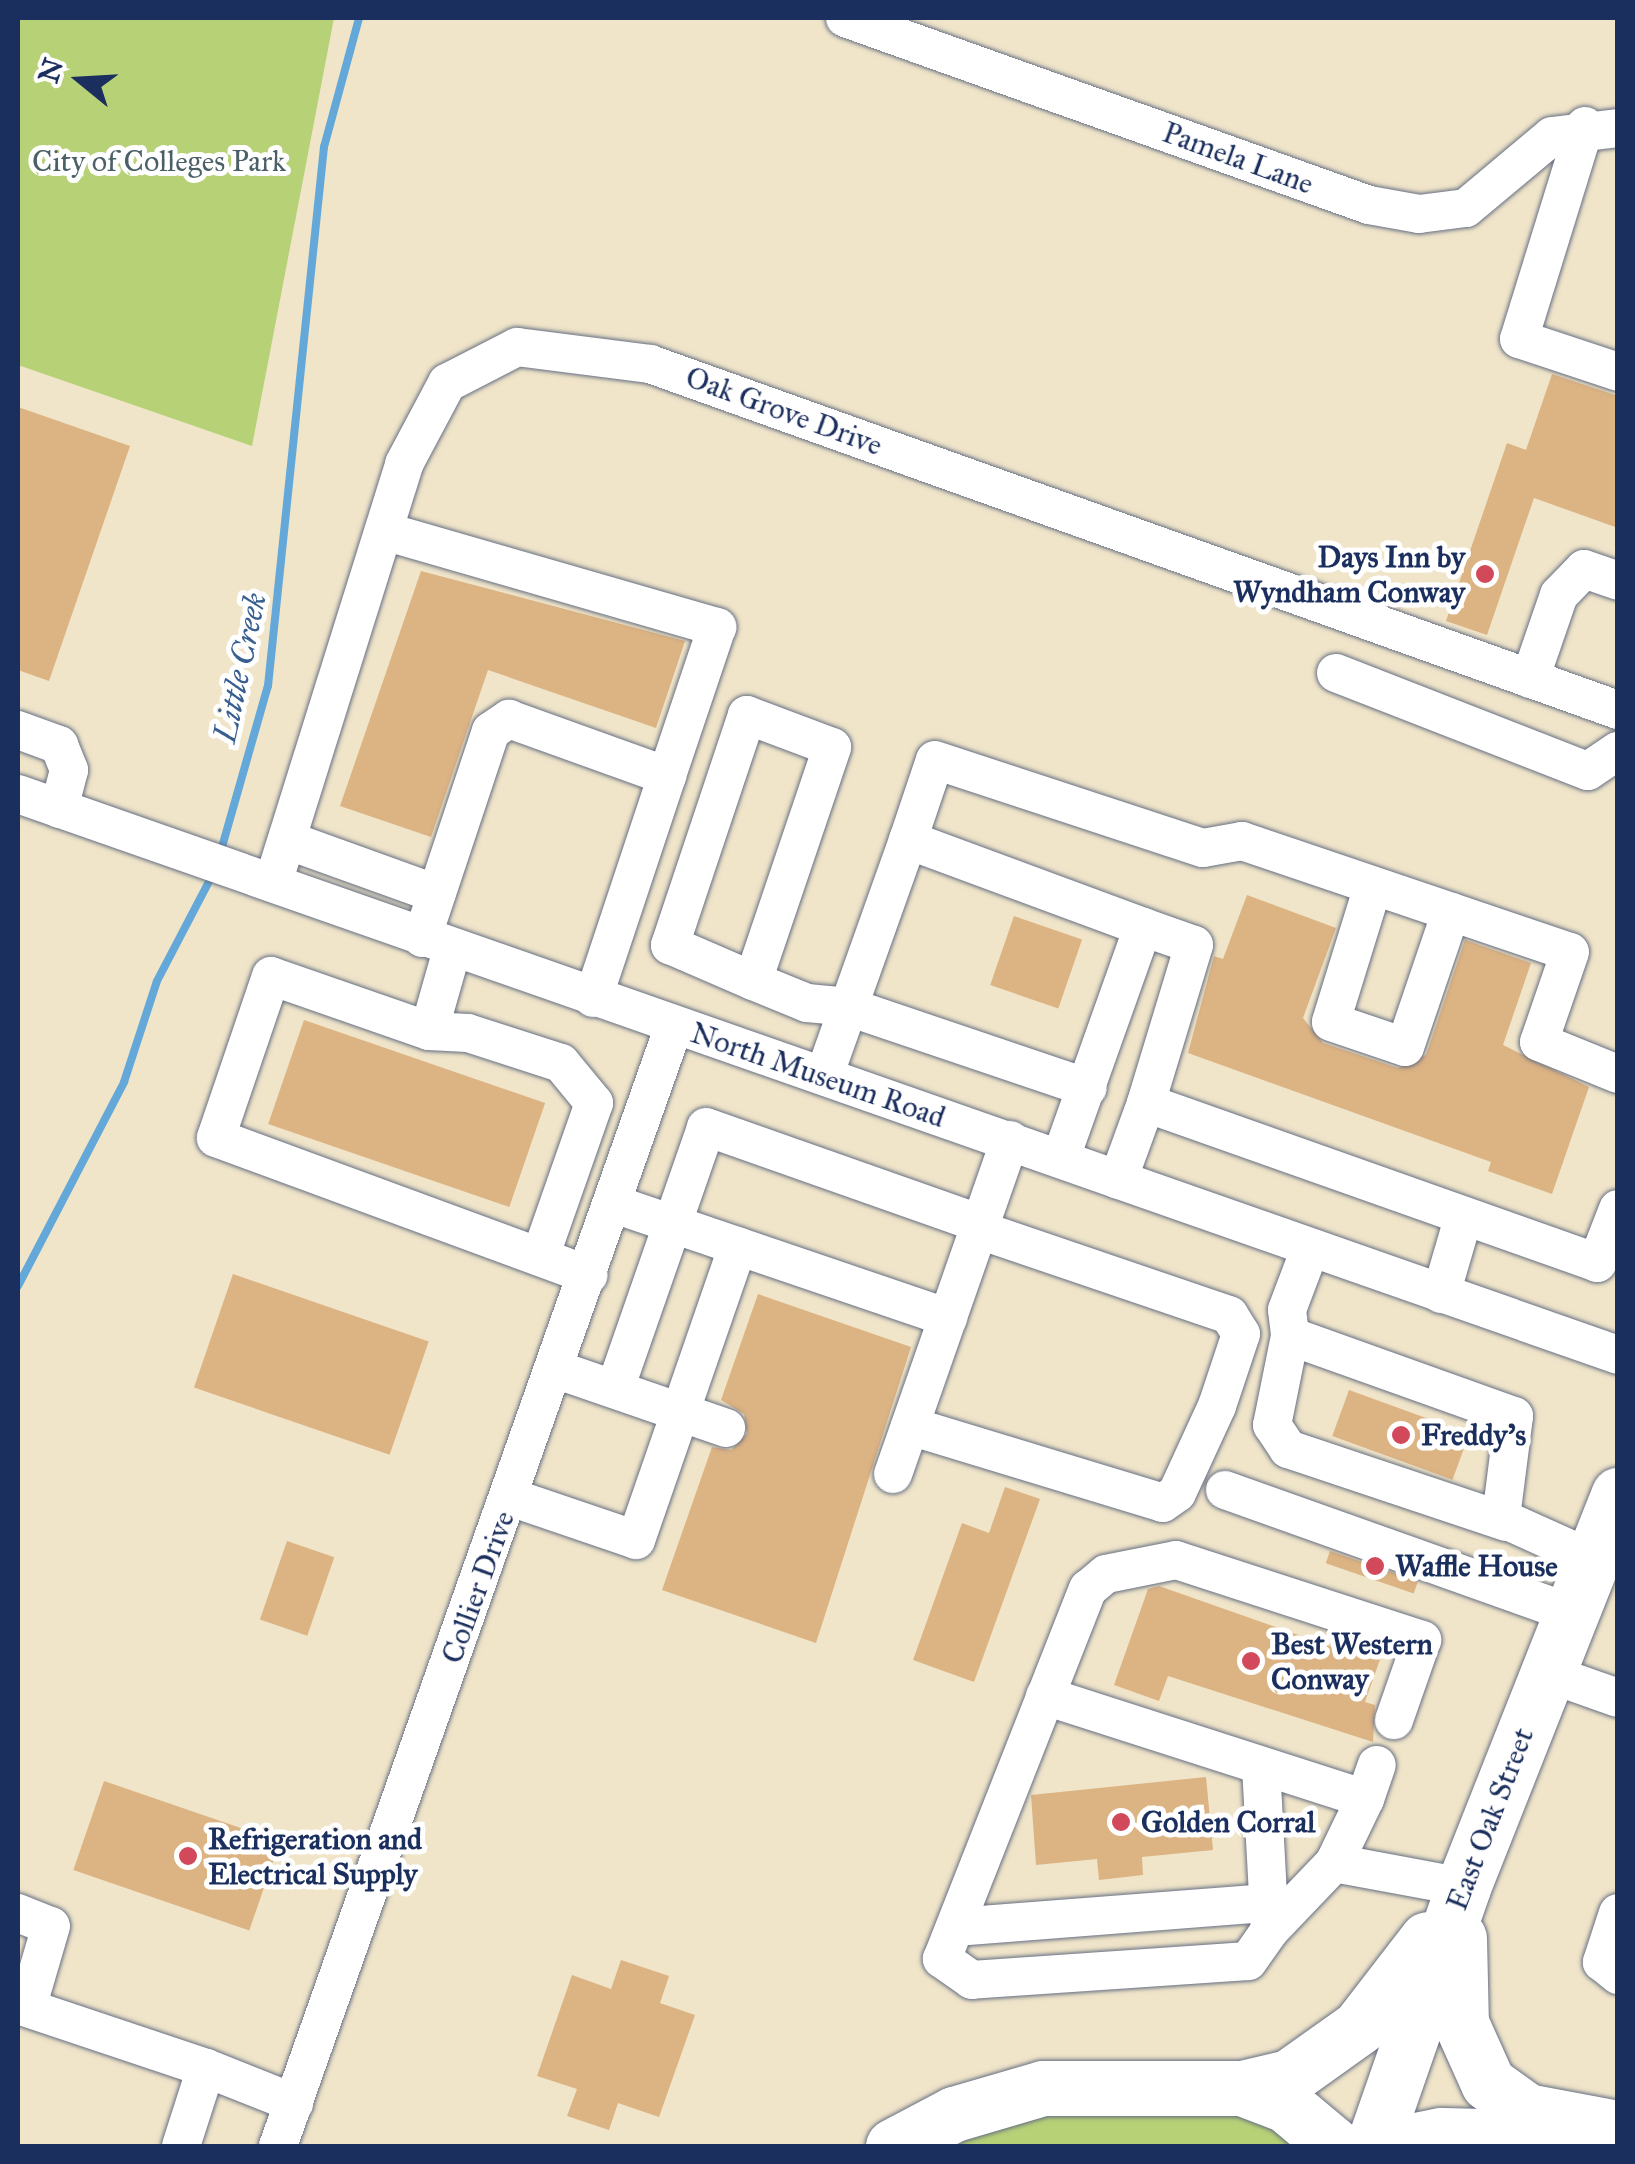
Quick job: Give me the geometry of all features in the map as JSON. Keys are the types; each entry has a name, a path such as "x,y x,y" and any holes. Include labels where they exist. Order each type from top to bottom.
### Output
{"highway":[{"name":"East Oak Street","path":"1373,2146 1462,1887 1618,1495"},
{"path":"893,2146 954,2114 1043,2088 1242,2088 1289,2077 1359,2027 1462,1887"},
{"path":"1462,1887 1457,1991 1478,2070 1527,2111 1618,2128"},
{"path":"1242,2088 1286,2105 1335,2146"},
{"path":"1386,2146 1441,2135 1618,2139"}],"street":[{"name":"Pamela Lane","path":"845,18 1369,205 1419,214 1466,208 1552,136 1601,127"},
{"path":"1601,127 1519,339 1618,372"},
{"name":"Oak Grove Drive","path":"274,883 404,464 447,383 517,347 650,364 1618,710"},
{"path":"384,530 717,627 592,998"},
{"path":"1530,679 1559,594 1584,570 1618,581"},
{"path":"1336,674 1588,770 1618,751"},
{"path":"754,981 832,747 747,715 670,945 807,1004 849,1007 1088,1088"},
{"path":"430,1032 437,894 491,731 509,720 667,776"},
{"path":"18,730 59,745 69,770 59,808"},
{"path":"824,1076 935,760 1202,848 1242,842 1570,952 1540,1042 1616,1067"},
{"name":"North Museum Road","path":"18,794 1618,1355"},
{"path":"287,840 437,894"},
{"path":"908,840 1194,945 1118,1180"},
{"path":"1373,886 1331,1022 1405,1047 1451,912"},
{"path":"1061,1158 1143,927"},
{"path":"540,1257 594,1103 561,1064 468,1033 430,1032 271,976 216,1138 589,1275"},
{"name":"Collier Drive","path":"278,2146 674,1026"},
{"path":"1146,1102 1597,1263 1618,1209"},
{"path":"615,1389 706,1127 1229,1315 1241,1334 1217,1406 1178,1493 1163,1503 910,1426"},
{"path":"892,1474 1010,1140"},
{"path":"614,1204 948,1318"},
{"path":"1440,1294 1463,1218"},
{"path":"510,1497 636,1540 738,1246"},
{"path":"1310,1249 1287,1310 1297,1340 1272,1425 1288,1449 1506,1522 1592,1559"},
{"path":"1297,1340 1514,1416 1498,1503 1506,1522"},
{"path":"555,1369 726,1428"},
{"path":"1279,1435 1241,1495 1571,1613"},
{"path":"1045,1696 1261,1766 1370,1782 1334,1863 1269,1917 1248,1961 972,1980 942,1960 1045,1696 1088,1589 1106,1574 1176,1560 1422,1640 1394,1720"},
{"path":"1547,1673 1618,1698"},
{"path":"1261,1766 1269,1917"},
{"path":"1334,1863 1462,1887"},
{"path":"18,1913 51,1926 28,2008 206,2068 294,2103"},
{"path":"1618,1913 1602,1962 1618,1976"},
{"path":"955,1926 1269,1917"},
{"path":"181,2146 206,2068"}],"green space":[{"name":"City of Colleges Park","path":"18,18 334,18 252,446 18,365"},
{"path":"1114,2099 1268,2118 1298,2146 933,2146 1027,2111"}],"building":[{"name":"Days Inn by Wyndham Conway","path":"1552,374 1618,396 1618,528 1534,498 1487,635 1446,621 1507,443 1526,450"},
{"path":"18,407 130,446 49,681 18,670"},
{"path":"421,571 685,641 656,728 488,670 431,837 340,806"},
{"path":"1247,895 1336,928 1303,1018 1323,1043 1398,1068 1426,1055 1465,940 1531,963 1503,1045 1589,1087 1552,1194 1488,1171 1491,1162 1188,1053 1214,956 1223,959"},
{"path":"1014,916 1082,939 1058,1008 990,985"},
{"path":"304,1020 545,1103 509,1207 268,1124"},
{"path":"233,1274 429,1341 390,1455 194,1387"},
{"path":"758,1294 911,1347 816,1643 662,1590 712,1447 731,1450 747,1434 744,1414 721,1400"},
{"name":"Freddy's","path":"1349,1390 1469,1434 1453,1480 1332,1436"},
{"path":"1005,1487 1040,1499 974,1682 913,1660 962,1523 989,1533"},
{"path":"287,1541 334,1557 307,1636 260,1619"},
{"path":"1330,1551 1418,1581 1414,1594 1326,1563"},
{"name":"Best Western Conway","path":"1159,1586 1330,1646 1334,1635 1383,1651 1365,1702 1375,1705 1373,1742 1168,1676 1159,1701 1114,1685 1148,1589"},
{"name":"Golden Corral","path":"1206,1777 1213,1850 1142,1857 1143,1875 1099,1880 1097,1859 1036,1865 1031,1795"},
{"path":"104,1781 280,1842 249,1930 73,1870"},
{"path":"621,1960 669,1976 660,2003 695,2015 659,2117 618,2103 609,2130 567,2116 577,2089 537,2076 572,1975 611,1989"}],"waterway":[{"name":"Little Creek","path":"220,854 268,686 324,147 359,18"},
{"name":"Little Creek","path":"18,1286 124,1082 157,981 214,872"}],"place":[{"name":"Days Inn by Wyndham Conway","path":"1485,574"},
{"name":"Freddy's","path":"1401,1435"},
{"name":"Waffle House","path":"1375,1566"},
{"name":"Best Western Conway","path":"1251,1661"},
{"name":"Golden Corral","path":"1121,1822"},
{"name":"Refrigeration and Electrical Supply","path":"188,1856"}]}
